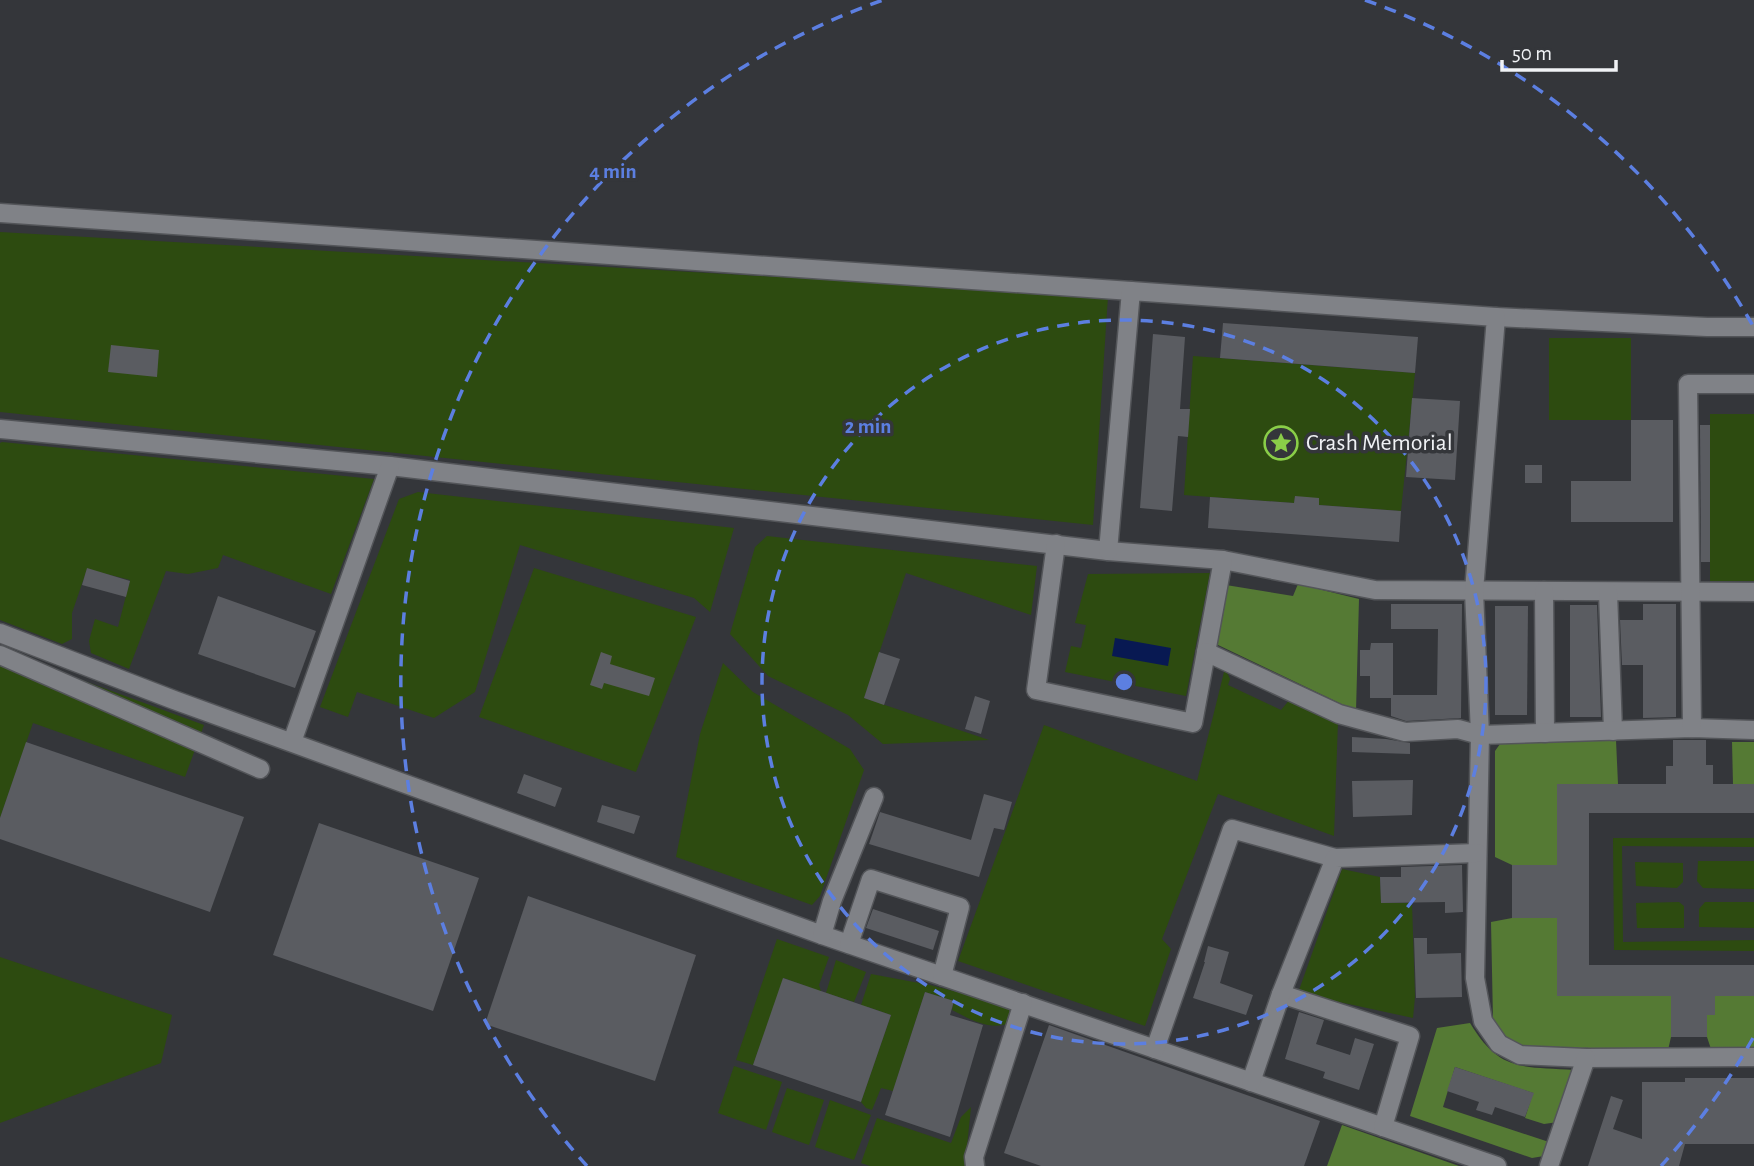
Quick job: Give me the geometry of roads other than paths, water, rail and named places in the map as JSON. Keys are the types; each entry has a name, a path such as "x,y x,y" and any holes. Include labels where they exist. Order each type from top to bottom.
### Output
{"lane":[{"path":"0,213 1496,317 1754,327"},
{"path":"1108,551 1131,291"},
{"path":"1496,317 1474,591 1480,735 1475,978 1483,1021 1499,1044 1520,1055 1586,1058 1754,1057"},
{"path":"1692,728 1688,384 1754,384"},
{"path":"0,429 390,466 1108,551 1223,560 1375,590 1754,592"},
{"path":"292,742 390,466"},
{"path":"1056,544 1036,690 1193,723 1223,560"},
{"path":"1544,592 1545,733"},
{"path":"1608,592 1613,731"},
{"path":"0,633 822,935 1497,1166"},
{"path":"1206,652 1339,714 1405,732 1458,729 1480,735 1692,728 1754,730"},
{"path":"0,655 260,769"},
{"path":"822,935 832,901 874,797"},
{"path":"1155,1049 1232,829 1335,858 1477,853"},
{"path":"1251,1082 1281,994 1335,858"},
{"path":"849,944 870,879 960,907 942,976"},
{"path":"1281,994 1410,1036 1383,1127"},
{"path":"975,1166 974,1157 1023,1003"},
{"path":"1549,1166 1586,1058"}],"place":[{"name":"Crash Memorial","path":"1281,443"}]}
